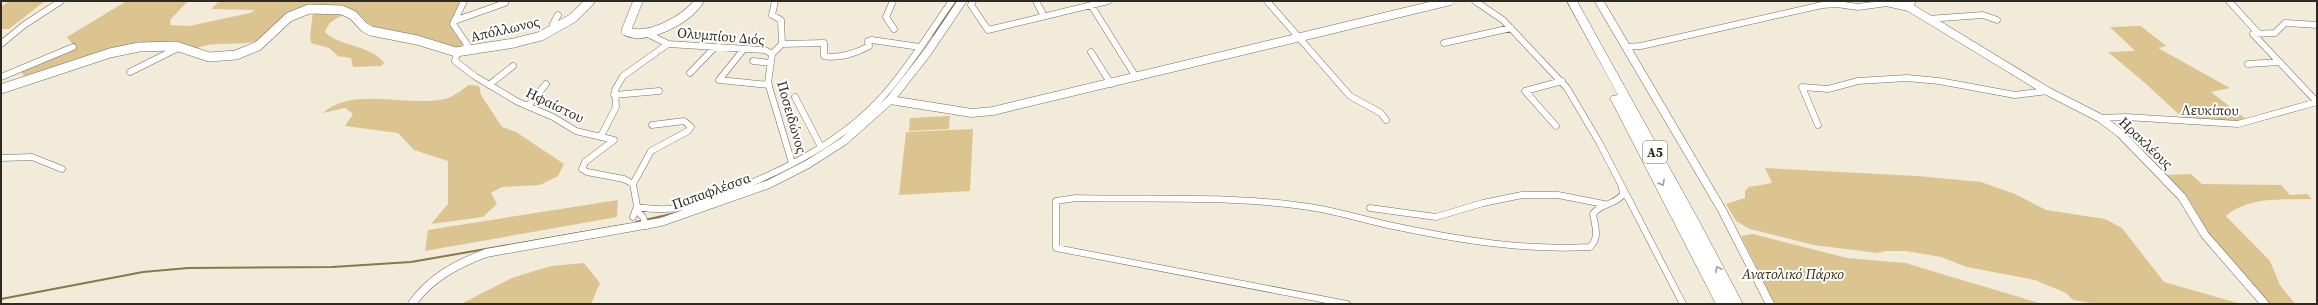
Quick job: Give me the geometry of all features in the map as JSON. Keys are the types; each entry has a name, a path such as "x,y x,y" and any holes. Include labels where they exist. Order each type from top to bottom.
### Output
{"highway":[{"name":"Α5","path":"1563,1 1667,192 1723,304"},
{"name":"Α5","path":"1572,1 1694,221 1736,304"}],"main road":[{"name":"Απόλλωνος","path":"1,88 119,51 154,45 179,47 209,58 241,53 261,44 297,12 322,8 348,12 366,28 380,33 417,40 454,52 524,41 555,29 576,15 590,1"},
{"path":"638,1 626,31 634,34 645,33 686,15 699,1"}],"street":[{"path":"1,44 24,25 61,1"},
{"path":"463,51 468,46 455,29 454,21 464,1"},
{"path":"775,1 772,15 781,20 782,44"},
{"path":"893,1 886,17 894,29"},
{"path":"636,212 660,211 685,207 750,184 821,148 847,129 884,95 952,1"},
{"name":"Παπαφλέσσα","path":"412,304 417,293 425,286 475,256 497,250 687,214 768,184 808,164 844,141 890,100 927,53 962,1"},
{"path":"973,1 971,5 988,30 1108,1"},
{"path":"1036,1 1044,16"},
{"path":"1267,1 1350,96 1381,113 1386,120"},
{"path":"890,100 972,113 982,113 1111,84 1450,1"},
{"path":"1475,1 1511,28 1562,81 1599,142 1683,304"},
{"path":"1599,1 1722,210 1770,304"},
{"path":"2229,1 2258,33"},
{"path":"1626,47 1641,46 1822,5 1837,4 1858,7 1885,2 1910,3"},
{"path":"454,21 505,3"},
{"name":"Ηρακλέους","path":"1910,3 1926,19 2047,91 2100,118 2127,139 2182,197 2205,235 2265,304"},
{"path":"1091,5 1136,77"},
{"path":"555,29 553,24 558,15"},
{"path":"1926,19 1983,15 1997,20"},
{"path":"2317,25 2285,23 2277,32 2253,34 2317,102"},
{"path":"1444,43 1511,28"},
{"name":"Ολυμπίου Διός","path":"645,33 668,44 743,50 765,50 772,54"},
{"path":"772,54 782,44 824,43 824,56 833,58 867,48 869,46 868,41 872,40 920,47"},
{"path":"633,184 624,179 587,172 582,169 585,162 614,142 614,140 601,136 616,107 614,95 615,90 627,72 668,44"},
{"path":"1,77 73,47"},
{"path":"130,72 179,47"},
{"path":"690,73 716,47"},
{"path":"743,50 719,80 769,85"},
{"name":"Ηφαίστου","path":"463,51 456,56 456,62 473,76 528,106 553,117 576,131 601,136"},
{"path":"1092,52 1111,84"},
{"name":"Ποσειδώνος","path":"772,54 769,85 792,163"},
{"path":"753,61 770,63"},
{"path":"2248,64 2280,62"},
{"path":"489,85 513,66"},
{"path":"1818,125 1802,87 1828,89 1853,82 1907,78 1939,81 2015,95 2047,91"},
{"path":"1556,126 1525,91 1562,81"},
{"path":"528,106 546,84"},
{"path":"614,95 659,91"},
{"path":"795,97 821,148"},
{"name":"Λευκίπου","path":"2100,118 2126,117 2238,124 2317,102"},
{"path":"645,222 636,212 633,184 651,151 688,131 691,127 684,121 652,125"},
{"path":"1,158 32,157 62,169"},
{"path":"1347,304 1056,248 1056,201 1076,198 1263,202 1321,209 1398,226 1484,242 1561,249 1590,248 1594,245 1597,237 1593,214 1595,210 1605,205 1614,203 1621,198 1622,188"},
{"path":"1370,208 1436,217 1483,203 1522,196 1558,195 1605,205"}],"green space":[{"path":"9,1 45,1 9,29 1,29 1,7"},
{"path":"115,1 188,1 171,19 170,25 189,26 250,13 255,10 211,9 218,2 209,1 461,1 452,23 454,32 465,46 463,49 385,31 371,26 355,11 341,16 333,21 327,27 325,32 330,37 363,49 379,57 384,63 381,66 353,67 351,58 338,56 329,48 311,43 310,36 313,12 309,6 293,11 276,30 265,38 257,41 201,46 194,50 156,43 27,79 20,71 74,46 67,37 125,2"},
{"path":"2141,26 2166,46 2158,48 2230,88 2211,92 2246,119 2239,121 2185,120 2145,83 2108,52 2135,51 2110,27"},
{"path":"469,85 479,86 481,95 502,127 516,132 564,164 558,176 540,185 502,187 491,193 497,204 483,217 431,224 448,204 448,161 414,150 398,133 345,126 353,114 345,108 323,113 336,105 350,100 383,99 433,101 448,98 457,94"},
{"path":"950,116 949,129 909,131 910,118"},
{"path":"973,129 970,191 899,195 906,132"},
{"path":"1765,168 1917,176 1981,182 2015,194 2046,210 2105,219 2122,228 2164,282 2241,304 2098,304 2073,300 2066,293 2035,280 1967,267 1941,257 1906,251 1885,251 1878,253 1814,245 1750,229 1736,221 1726,204 1745,198 1745,191 1749,187 1772,183"},
{"path":"2191,174 2202,184 2281,185 2290,195 2307,194 2312,199 2267,200 2256,202 2245,205 2226,216 2270,261 2280,285 2295,304 2269,304 2208,233 2188,198 2166,175"},
{"path":"618,200 617,217 425,251 428,230"},
{"name":"Ανατολικό Πάρκο","path":"1753,234 1847,258 1905,263 2042,304 1775,304 1741,236"},
{"path":"584,263 600,283 591,304 461,304 512,278 551,266"}],"waterway":[{"path":"933,35 957,1"},
{"path":"890,93 899,82"},
{"path":"825,148 833,143"},
{"path":"756,185 793,166"},
{"path":"636,222 676,213"},
{"path":"1,299 143,272 188,268 332,267 411,262 624,225"}]}
